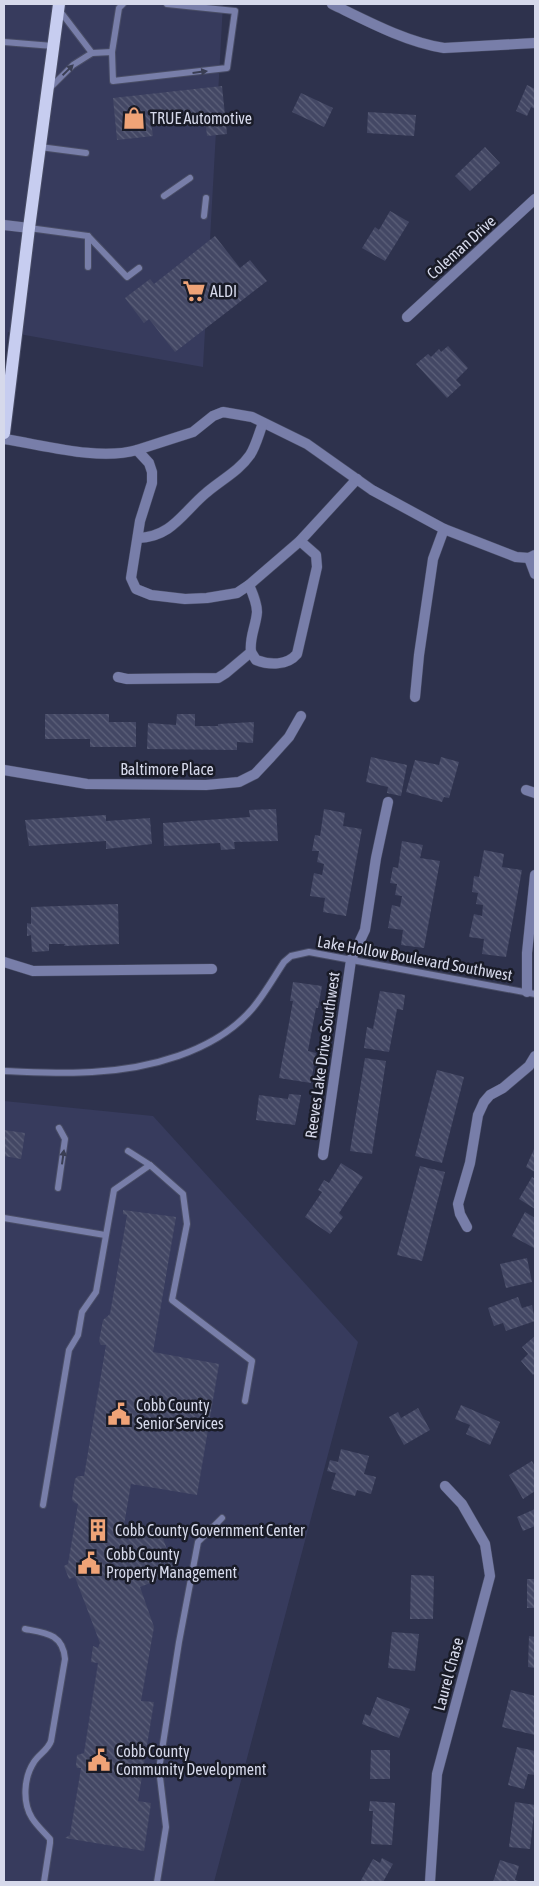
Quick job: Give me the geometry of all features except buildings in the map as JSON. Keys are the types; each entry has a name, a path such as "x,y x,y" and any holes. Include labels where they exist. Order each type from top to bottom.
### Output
{"main road":[{"path":"4,433 6,391 59,6"}],"street":[{"path":"332,4 380,27 444,48 535,43"},
{"name":"Coleman Drive","path":"407,316 535,199"},
{"path":"4,225 28,228"},
{"path":"4,439 103,454 124,453 192,432 213,416 223,412 252,417 307,444 372,490 444,529 516,557 532,557 535,574"},
{"path":"138,538 155,535 177,522 207,492 244,462 252,453 263,423"},
{"path":"137,450 149,462 152,472 152,483 140,521 131,578 136,589 151,596 166,598 207,598 237,593 250,585 300,541 357,479"},
{"path":"415,697 433,559 444,529"},
{"path":"250,585 256,602 257,613 253,625 251,652 256,660 272,664 294,658 297,654 317,567 316,555 300,541"},
{"path":"118,677 127,679 218,678 251,652"},
{"name":"Baltimore Place","path":"4,770 87,784 206,785 239,782 255,774 271,757 289,737 301,716"},
{"name":"Reeves Lake Drive Southwest","path":"323,1155 351,960 365,930 376,858 388,802"},
{"path":"531,993 528,953 535,875"},
{"path":"4,962 33,971 212,968"},
{"path":"467,1228 460,1214 458,1204 470,1164 478,1115 484,1102 490,1095 503,1088 529,1066 535,1056"},
{"name":"Laurel Chase","path":"430,1882 437,1774 490,1576 485,1544 462,1504 445,1486"}],"lane":[{"path":"123,4 119,8 112,52 113,81 227,68 235,10 167,4"},
{"path":"59,6 92,54"},
{"path":"4,42 53,46"},
{"path":"48,90 73,64 92,54 112,52"},
{"path":"40,147 86,153"},
{"path":"164,196 190,178"},
{"path":"204,216 206,198"},
{"path":"28,228 88,236 127,277 139,268"},
{"path":"88,236 88,267"},
{"name":"Lake Hollow Boulevard Southwest","path":"4,1070 108,1071 176,1056 199,1047 235,1025 252,1009 284,962 291,956 309,952 531,993"},
{"path":"58,1128 65,1139 58,1188"},
{"path":"128,1151 150,1165 183,1194 187,1224 172,1300 252,1361 245,1401"},
{"path":"44,1505 69,1350 78,1335 82,1312 96,1292 114,1190 150,1165"},
{"path":"4,1218 105,1235"},
{"path":"157,1882 166,1827 159,1769 179,1642 198,1542 222,1518"},
{"path":"25,1629 56,1638 63,1648 65,1659 51,1741 33,1763 26,1785 26,1799 29,1812 50,1839 44,1882"}],"shaded area":[{"path":"4,4 223,4 203,367 8,332 4,361"},
{"path":"4,1101 153,1116 358,1342 214,1882 4,1882"}],"place":[{"name":"TRUE Automotive","path":"134,118"},
{"name":"ALDI","path":"194,291"},
{"name":"Cobb County Senior Services","path":"119,1414"},
{"name":"Cobb County Government Center","path":"98,1530"},
{"name":"Cobb County Property Management","path":"89,1563"},
{"name":"Cobb County Community Development","path":"99,1760"}]}
